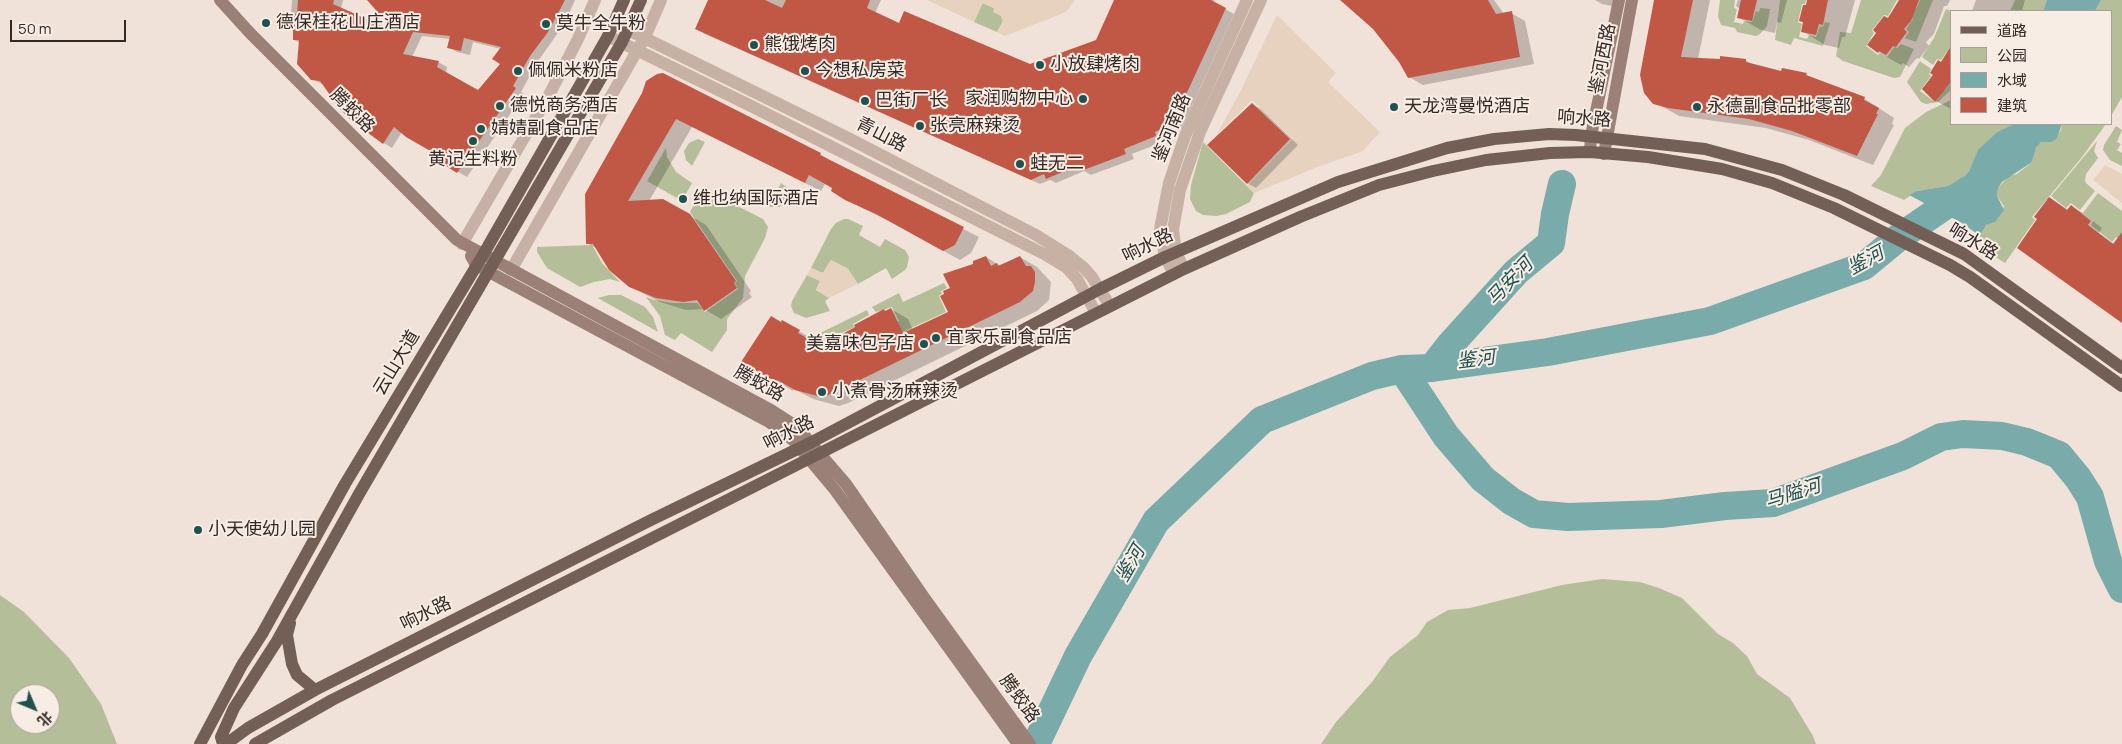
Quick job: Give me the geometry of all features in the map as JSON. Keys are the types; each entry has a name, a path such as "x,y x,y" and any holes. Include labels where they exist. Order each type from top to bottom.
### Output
{"main road":[{"name":"腾蛟路","path":"220,0 250,33 480,260 769,422 794,441 800,448 816,456"},
{"name":"云山大道","path":"200,744 345,484 480,260 608,36 624,0"},
{"name":"云山大道","path":"224,744 221,737 234,708 291,615 359,494 622,42 641,0"},
{"name":"鉴河西路","path":"1590,152 1591,136 1618,0"},
{"name":"鉴河西路","path":"1604,154 1632,0"},
{"name":"响水路","path":"224,744 248,728 315,690 812,442 1100,289 1170,255 1338,182 1432,152 1494,139 1550,134 1680,145 1731,155 1782,170 1844,195 1964,254 2122,368"},
{"name":"响水路","path":"255,744 332,700 1179,272 1308,213 1379,185 1433,171 1513,156 1550,152 1590,152 1648,157 1722,169 1772,183 1834,208 1970,277 2122,386"},
{"name":"腾蛟路","path":"492,266 510,270 786,418 812,442 816,456 841,498 992,698 1030,744"},
{"path":"291,615 288,653 297,675 315,690"},
{"name":"腾蛟路","path":"992,698 1018,744"}],"street":[{"path":"462,244 575,46 596,0"},
{"path":"510,270 645,37 661,0"},
{"name":"鉴河南路","path":"1179,272 1162,241 1161,223 1174,166 1185,136 1247,0"},
{"name":"鉴河南路","path":"1170,255 1180,190 1193,149 1261,0"},
{"name":"青山路","path":"614,23 1036,235 1068,255 1084,268 1110,306"},
{"name":"青山路","path":"608,36 638,49 1046,255 1066,267 1077,278 1096,313"}],"green space":[{"path":"1720,0 1735,0 1734,8 1737,9 1734,22 1743,24 1744,21 1752,22 1756,11 1759,12 1760,8 1770,9 1767,26 1756,36 1737,32 1735,28 1721,25 1718,16"},
{"path":"1780,0 1806,0 1805,4 1802,4 1798,22 1802,24 1799,37 1807,39 1809,35 1816,37 1820,26 1823,27 1825,22 1830,23 1823,46 1794,38 1791,45 1775,40"},
{"path":"1861,0 1897,0 1888,16 1884,15 1872,30 1874,33 1866,46 1878,55 1880,53 1887,57 1894,47 1897,48 1901,44 1914,49 1900,77 1894,78 1843,61 1836,56 1840,32 1851,33"},
{"path":"1920,0 1933,0 1916,42 1905,38 1909,32 1906,29 1913,19 1901,5 1916,9"},
{"path":"2015,0 2047,0 2043,10 2010,10"},
{"path":"2101,0 2122,0 2122,97 2112,114 2112,10 2096,10"},
{"path":"982,3 994,8 1001,16 1003,21 997,32 974,22"},
{"path":"1946,9 1950,11 1950,47 1941,60 1937,59 1933,65 1922,57 1934,38"},
{"path":"1920,61 1931,69 1929,74 1931,76 1920,91 1935,102 1943,89 1945,90 1950,84 1950,91 1938,102 1926,104 1921,102 1907,82"},
{"path":"1950,100 1950,125 2012,125 1997,132 1978,151 1969,171 1963,178 1948,186 1917,191 1904,200 1871,186 1881,175 1905,128 1926,112"},
{"path":"2062,125 2105,125 2082,157 2032,217 2035,220 2005,263 1988,252 1980,236 1986,225 2001,214 2004,206 1997,196 1998,188 2009,176 2017,174 2032,162 2036,148 2041,142 2052,142 2061,130"},
{"path":"2116,126 2122,130 2117,142 2121,144 2117,150 2122,153 2122,166 2110,160 2103,150 2104,145"},
{"path":"698,139 705,142 692,166 686,160 684,151 689,143"},
{"path":"2097,141 2094,151 2098,158 2086,174 2085,180 2095,191 2080,210 2071,203 2066,208 2051,196"},
{"path":"1203,142 1254,193 1250,202 1226,214 1216,216 1203,215 1196,211 1190,199 1191,185"},
{"path":"666,148 667,157 676,172 692,183 682,201 647,181"},
{"path":"781,183 789,189 788,199 780,207 769,207"},
{"path":"702,188 763,219 768,227 765,238 745,276 743,298 727,319 727,330 712,352 681,333 675,340 665,335 660,316 646,297 672,303 697,303 705,312 738,289 735,283 737,281 690,212"},
{"path":"2098,193 2122,211 2122,242 2116,237 2112,242 2091,225 2093,221 2083,213"},
{"path":"844,219 863,226 859,235 880,247 885,239 905,250 909,257 905,270 892,279 886,268 858,284 848,269 831,260 823,273 811,268 831,229 836,223"},
{"path":"592,245 602,263 620,282 610,279 580,287 547,268 537,252 537,247"},
{"path":"807,275 820,281 816,290 829,298 825,301 830,311 806,318 794,313 791,306"},
{"path":"944,283 947,288 941,291 942,293 939,296 946,312 898,334 895,323 899,321 892,307 876,312 872,307 899,293 903,302"},
{"path":"609,295 621,295 645,307 653,317 658,332 598,298"},
{"path":"867,310 869,315 853,324 854,327 810,349 814,341 810,338"},
{"path":"1602,579 1640,582 1682,598 1718,634 1733,643 1747,656 1757,674 1790,698 1816,744 1321,744 1336,722 1372,682 1390,657 1418,635 1427,622 1448,610 1470,608 1562,585"},
{"path":"0,595 24,612 69,658 101,704 117,744 0,744"}],"shaded area":[{"path":"927,0 1075,0 1066,12 1005,36 997,32 1003,22 1001,16 993,12 994,8 983,3 974,22"},
{"path":"1277,15 1336,73 1328,82 1380,132 1363,151 1254,193 1247,186 1293,139 1252,100 1217,134 1240,92"},
{"path":"2105,165 2122,174 2122,203 2093,180"},
{"path":"831,260 848,269 858,284 829,298 816,290 820,281 807,275 811,268 823,273"}],"water":[{"path":"2047,0 2101,0 2096,10 2043,10"},
{"path":"2012,125 2062,125 2057,138 2052,142 2041,142 2036,148 2032,162 2002,182 1998,188 1997,196 2004,210 1995,222 1986,225 1980,236 1962,223 1909,195 1917,191 1948,186 1963,178 1969,171 1978,150 1997,132"}],"building":[{"path":"298,0 334,0 333,4 395,32 367,0 565,0 548,32 530,56 513,86 516,88 457,173 443,164 446,160 406,137 394,127 383,144 352,121 340,109 320,81 311,80 297,64 299,40 293,40 293,30 289,30 289,13 297,14","holes":["413,32 450,36 447,48 461,51 464,38 501,47 492,59 500,64 478,90 437,67 439,61 403,54"]},
{"path":"708,0 765,0 782,8 786,0 870,0 867,8 899,23 904,11 1030,64 1096,40 1114,0 1211,0 1226,8 1172,125 1155,132 1156,136 1124,149 1126,154 1081,171 1079,165 1046,179 1044,174 1031,180 695,29"},
{"path":"1340,0 1488,0 1496,14 1512,11 1520,57 1408,78 1399,62 1373,29"},
{"path":"1654,0 1693,0 1681,57 1720,59 1720,56 1746,59 1746,62 1781,71 1782,68 1807,73 1806,75 1865,97 1864,100 1879,108 1876,114 1878,114 1857,156 1792,131 1749,119 1668,108 1653,104 1644,93 1640,75"},
{"path":"1741,0 1757,0 1752,21 1737,18"},
{"path":"1807,0 1828,0 1823,25 1819,24 1816,35 1801,32 1803,22 1799,21 1803,5 1806,5"},
{"path":"1899,0 1919,0 1911,21 1904,29 1907,32 1896,47 1893,46 1886,55 1879,51 1878,53 1867,45 1876,33 1873,30 1884,16 1888,18"},
{"path":"1950,48 1950,83 1935,102 1922,89 1933,75 1930,73 1938,60 1941,62"},
{"path":"663,73 964,227 955,245 943,251 876,214 845,200 831,191 832,188 809,175 805,183 676,119 628,201 663,199 690,214 736,281 734,283 737,288 704,311 697,300 683,302 656,298 629,287 609,270 593,244 586,244 585,194 642,93 646,81 657,74"},
{"path":"1252,103 1290,139 1247,184 1207,145"},
{"path":"2049,197 2067,210 2071,205 2091,221 2088,225 2113,244 2122,232 2122,323 2017,248 2037,219 2034,217"},
{"path":"986,256 991,266 997,263 998,266 1020,256 1026,266 1031,266 1035,272 1033,291 1020,302 831,394 821,397 795,390 777,380 776,382 741,362 771,316 800,330 798,333 821,346 884,309 885,311 891,308 903,333 948,312 940,296 944,294 943,291 950,288 943,274 973,264 973,261"}],"waterway":[{"name":"马安河","path":"1432,368 1450,345 1516,272 1551,243 1562,184"},
{"name":"鉴河","path":"1036,744 1078,656 1156,521 1262,420 1372,376 1402,369 1432,368 1548,352 1710,321 1864,266 1898,238 1968,190"},
{"name":"马隘河","path":"1402,369 1446,436 1483,479 1511,501 1534,514 1568,517 1661,514 1725,506 1773,503 1903,456 1941,437 1963,434 2002,436 2027,442 2059,455 2078,478 2090,497 2108,561 2122,589"}],"place":[{"name":"德保桂花山庄酒店","path":"266,23"},
{"name":"莫牛全牛粉","path":"546,24"},
{"name":"熊饿烤肉","path":"754,45"},
{"name":"小放肆烤肉","path":"1040,65"},
{"name":"佩佩米粉店","path":"518,71"},
{"name":"今想私房菜","path":"805,71"},
{"name":"家润购物中心","path":"1083,99"},
{"name":"巴街厂长","path":"865,101"},
{"name":"德悦商务酒店","path":"500,106"},
{"name":"天龙湾曼悦酒店","path":"1394,107"},
{"name":"永德副食品批零部","path":"1697,107"},
{"name":"张亮麻辣烫","path":"920,126"},
{"name":"婧婧副食品店","path":"481,129"},
{"name":"黄记生料粉","path":"473,141"},
{"name":"蛙无二","path":"1020,164"},
{"name":"维也纳国际酒店","path":"683,199"},
{"name":"宜家乐副食品店","path":"936,338"},
{"name":"美嘉味包子店","path":"924,344"},
{"name":"小煮骨汤麻辣烫","path":"822,392"},
{"name":"小天使幼儿园","path":"198,530"}]}
